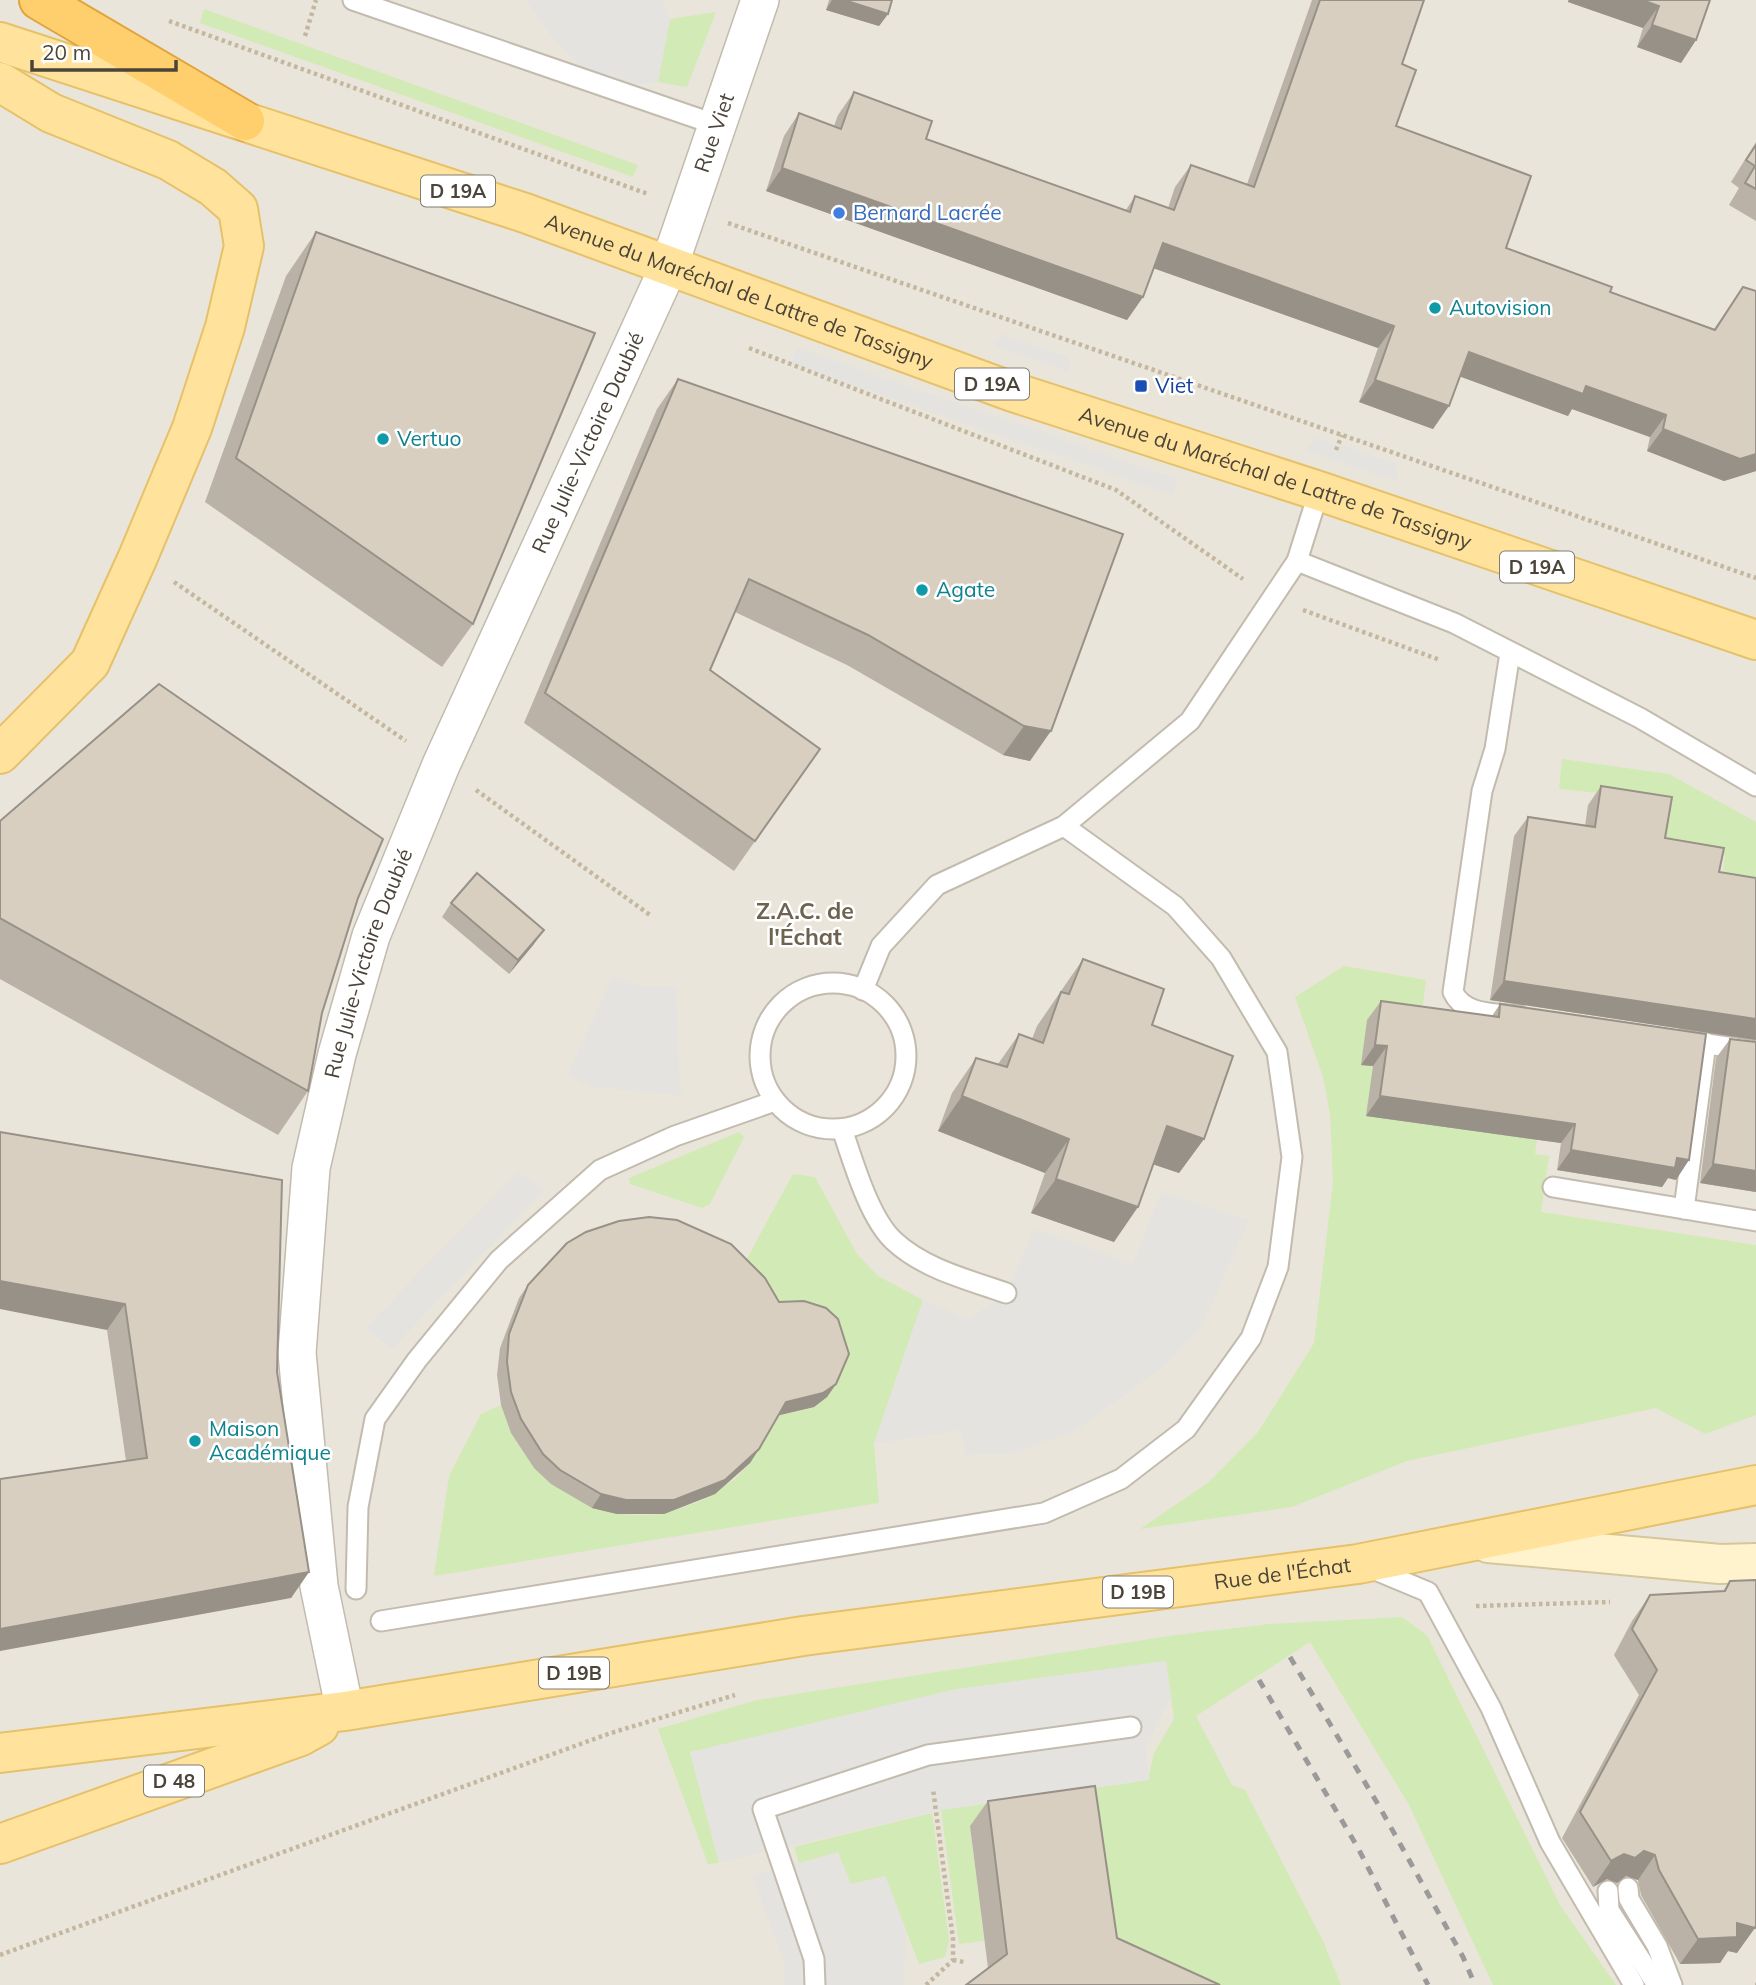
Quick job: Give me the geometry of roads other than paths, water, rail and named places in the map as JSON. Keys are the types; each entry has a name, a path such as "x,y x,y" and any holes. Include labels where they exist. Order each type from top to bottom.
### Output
{"highway":[{"path":"39,0 245,121"}],"main road":[{"name":"Avenue du Maréchal de Lattre de Tassigny","path":"0,42 525,213 1010,391 1753,635"},
{"path":"0,82 51,113 168,160 213,187 238,209 244,246 225,327 192,428 90,663 0,754"},
{"name":"Rue de l'Échat","path":"345,1711 803,1636 1358,1564 1696,1494 1756,1485"},
{"path":"1472,1541 1720,1564 1756,1563"},
{"name":"D 19B","path":"0,1753 345,1711"},
{"name":"D 48","path":"0,1844 301,1736 345,1711"}],"street":[{"name":"Rue Viet","path":"669,266 760,0"},
{"name":"Rue Julie-Victoire Daubié","path":"345,1711 319,1586 297,1353 311,1168 337,1054 371,936 441,765 669,266"}],"lane":[{"path":"353,0 717,125"},
{"path":"863,990 881,946 937,885 1064,826 1190,721 1297,561 1319,491"},
{"path":"1297,561 1454,623 1640,719 1756,786"},
{"path":"1510,653 1495,749 1482,791 1453,992 1458,1003 1467,1009 1534,1018"},
{"path":"381,1621 1044,1513 1121,1479 1185,1429 1251,1338 1278,1267 1292,1157 1277,1052 1221,958 1175,906 1064,826"},
{"path":"842,984 863,990 881,1001 895,1017 904,1036 906,1057 903,1078 887,1104 863,1124 842,1129 805,1124 775,1101 765,1083 760,1063 762,1042 769,1021 782,1004 800,991 821,985 842,984"},
{"path":"1666,1038 1756,1051"},
{"path":"1684,1209 1706,1043"},
{"path":"356,1589 358,1507 375,1419 417,1360 499,1260 600,1170 674,1136 775,1101"},
{"path":"842,1129 865,1195 893,1241 938,1269 1006,1293"},
{"path":"1553,1187 1756,1221"},
{"path":"1696,1494 1756,1471"},
{"path":"1358,1564 1428,1592 1491,1708 1550,1842 1634,1985"},
{"path":"815,1985 814,1959 763,1809 928,1755 1131,1727"},
{"path":"1628,1888 1629,1899 1657,1946 1672,1985"},
{"path":"1608,1891 1609,1910 1657,1985"}],"railway":[{"path":"1290,1657 1379,1806 1463,1957 1475,1985"},
{"path":"1259,1680 1358,1848 1428,1985"}],"place":[{"name":"Bernard Lacrée","path":"839,213"},
{"name":"Autovision","path":"1435,308"},
{"name":"Viet","path":"1141,386"},
{"name":"Vertuo","path":"383,439"},
{"name":"Agate","path":"922,590"},
{"name":"Maison Académique","path":"195,1441"}],"district":[{"name":"Z.A.C. de l'Échat","path":"805,924"}]}
